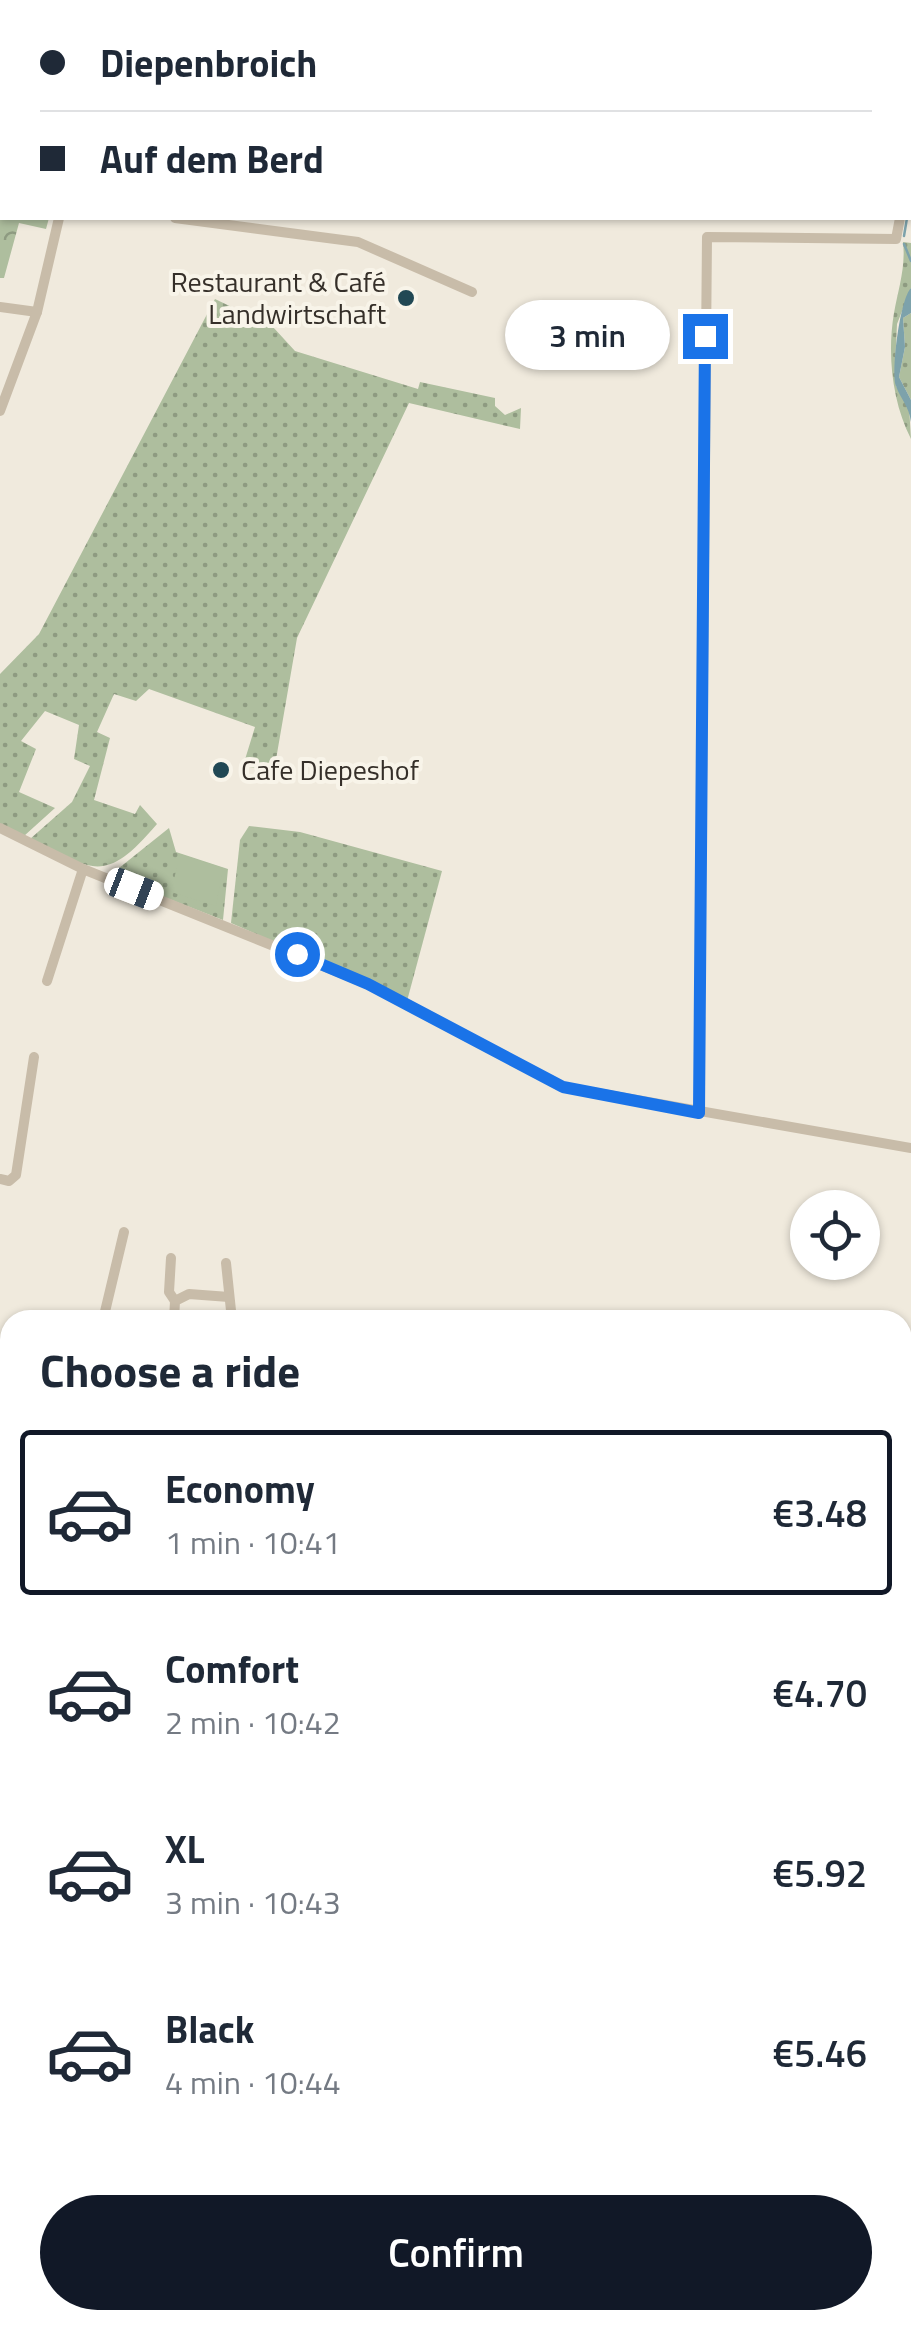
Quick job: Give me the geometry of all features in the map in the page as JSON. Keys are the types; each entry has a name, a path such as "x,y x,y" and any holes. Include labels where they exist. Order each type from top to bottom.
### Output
{"street":[{"path":"0,411 37,312 59,220"},
{"path":"198,220 257,225 358,242 472,292"},
{"path":"699,1113 706,238 896,240 900,220"},
{"path":"0,307 37,312"},
{"path":"0,828 83,869 368,984 563,1087 911,1148"},
{"path":"46,981 83,869"},
{"path":"0,1179 9,1181 16,1176 34,1057"},
{"path":"105,1310 124,1232"},
{"path":"171,1258 169,1292 175,1301 175,1310"},
{"path":"226,1264 231,1310"},
{"path":"175,1301 189,1294 229,1297"}],"green space":[{"path":"0,220 48,220 46,229 19,223 4,278 0,278"},
{"path":"903,242 911,243 911,288 897,324 895,366 896,386 909,406 911,439 895,394 891,361"},
{"path":"215,299 273,327 295,351 418,389 420,382 495,398 495,406 505,415 521,408 520,429 409,403 297,638 274,771 243,766 255,727 149,689 136,701 114,694 97,732 110,738 94,800 135,814 140,805 157,824 124,857 111,864 85,864 30,839 72,802 90,766 74,759 79,725 45,711 21,741 36,749 19,792 55,808 24,836 0,824 0,674 39,634"},
{"path":"911,313 911,400 899,377 905,347 903,318"},
{"path":"249,826 300,832 442,871 407,1001 231,923 240,840"},
{"path":"169,828 176,852 228,869 223,920 120,880 119,868"},
{"path":"180,854 223,868 216,906 171,892"}],"water":[{"path":"911,288 911,313 903,318 905,347 899,377 911,400 911,422 896,386 895,365 900,320"}],"waterway":[{"path":"904,236 907,220"},
{"path":"904,244 911,261"}],"place":[{"name":"Restaurant & Café Landwirtschaft","path":"406,298"},
{"name":"Cafe Diepeshof","path":"221,770"}],"route":[{"path":"297,954 368,984 563,1087 699,1113 705,336"}]}
